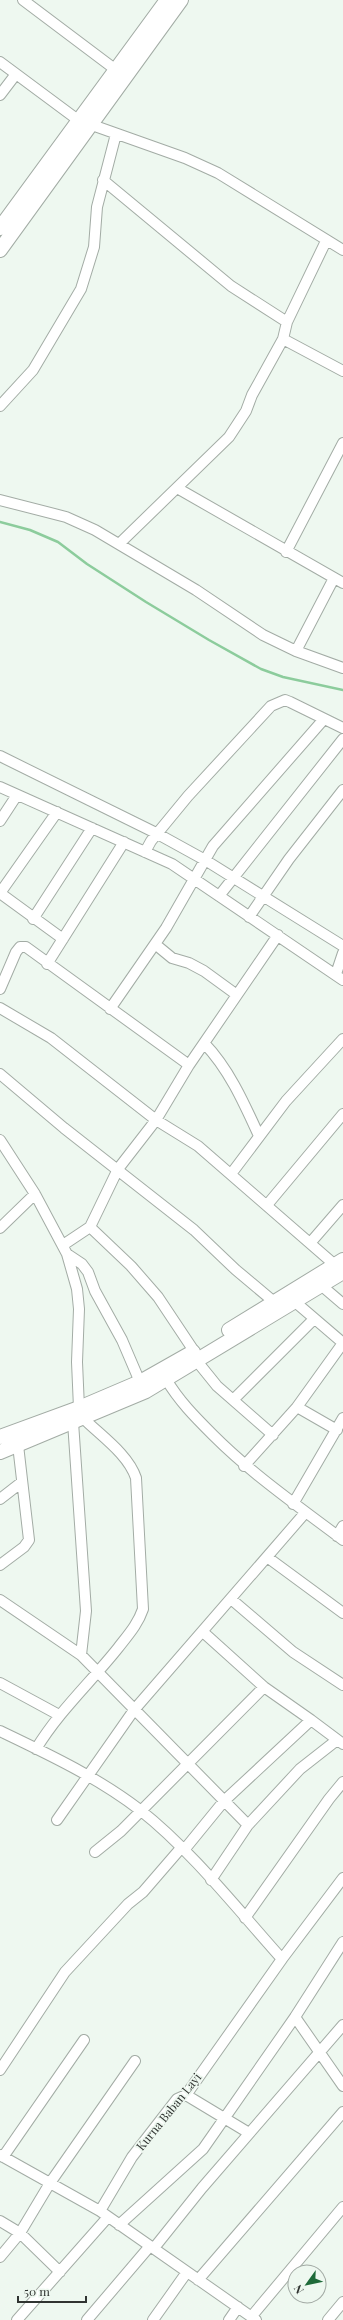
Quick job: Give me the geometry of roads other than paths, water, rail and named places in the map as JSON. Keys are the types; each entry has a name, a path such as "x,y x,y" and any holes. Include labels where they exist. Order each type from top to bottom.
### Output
{"main road":[{"path":"0,250 84,122 116,70 167,0"},
{"path":"0,228 181,0"},
{"path":"0,1452 79,1416 166,1380 195,1355 273,1301 340,1265"},
{"path":"0,1437 79,1416 140,1382 195,1355 322,1286 340,1265"}],"street":[{"path":"23,0 116,70"},
{"path":"0,62 84,122 178,155 218,173 281,210 326,241 343,250"},
{"path":"0,95 16,74"},
{"path":"0,406 33,370 81,289 94,247 97,208 116,134"},
{"path":"103,180 231,286 287,322"},
{"path":"119,544 229,438 246,411 252,395 282,339 287,322 326,241"},
{"path":"282,339 343,371"},
{"path":"286,552 343,443"},
{"path":"177,488 286,552 339,580 296,651"},
{"path":"0,500 66,517 95,530 196,590 263,635 296,651 342,665"},
{"path":"145,852 156,833 270,706 284,700 343,728"},
{"path":"110,1009 155,944 195,880 213,846 324,719"},
{"path":"219,896 343,740"},
{"path":"0,756 156,833 205,860 262,897 343,946"},
{"path":"0,787 172,864 339,977 343,953"},
{"path":"250,916 288,859 343,790"},
{"path":"0,821 17,795"},
{"path":"57,812 0,893 33,919 63,939"},
{"path":"33,919 92,828"},
{"path":"47,964 124,842"},
{"path":"65,1250 90,1227 118,1169 156,1120 189,1065 278,935"},
{"path":"155,944 172,958 189,963 204,971 237,995"},
{"path":"0,989 20,947 26,947 47,964 189,1065"},
{"path":"0,1008 51,1038 156,1120 198,1146 340,1265"},
{"path":"231,1174 259,1136 311,1072 343,1039"},
{"path":"204,1043 219,1060 242,1097 259,1136"},
{"path":"0,1074 64,1128 194,1230 236,1270 273,1301"},
{"path":"267,1205 343,1114"},
{"path":"1,1142 35,1194 65,1250 78,1296 79,1328 76,1362 86,1611 81,1655"},
{"path":"0,1228 35,1194"},
{"path":"311,1242 343,1205"},
{"path":"90,1227 131,1266 153,1292 217,1386 273,1435"},
{"path":"65,1250 82,1264 88,1272 95,1291 122,1340 140,1382"},
{"path":"322,1286 343,1304"},
{"path":"78,1296 95,1291"},
{"path":"244,1466 297,1407 343,1343 294,1301"},
{"path":"233,1400 314,1319"},
{"path":"166,1380 177,1399 244,1466 340,1538 343,1526"},
{"path":"297,1407 337,1430"},
{"path":"36,1748 59,1715 99,1672 139,1621 143,1609 136,1478 129,1464 79,1416"},
{"path":"293,1504 343,1418"},
{"path":"0,1565 24,1547 29,1540 18,1445"},
{"path":"0,1499 22,1482"},
{"path":"57,1820 134,1710 305,1513"},
{"path":"267,1557 343,1613"},
{"path":"231,1599 293,1652 343,1685"},
{"path":"0,1600 81,1655 248,1825"},
{"path":"203,1632 264,1687 340,1742 300,1769 248,1825 211,1880"},
{"path":"0,1683 59,1715"},
{"path":"95,1852 121,1831 140,1810 264,1687"},
{"path":"0,2070 65,1972 128,1904 143,1892 224,1801 311,1720"},
{"path":"0,1731 88,1774 140,1810 182,1849 282,1959"},
{"path":"245,1918 329,1799 343,1782"},
{"name":"Kurna Baban Layi","path":"17,2320 60,2272 104,2214 132,2158 177,2099 186,2095 282,1959 343,1878"},
{"path":"119,2225 195,2158 295,2017 343,1942"},
{"path":"295,2017 343,2086"},
{"path":"87,2320 152,2247 343,2025"},
{"path":"84,2040 2,2156 104,2214 254,2318 343,2207"},
{"path":"0,2257 20,2233 50,2184 135,2061"},
{"path":"186,2095 249,2133"},
{"path":"198,2280 343,2112"},
{"path":"0,2221 20,2233 60,2272"},
{"path":"153,2320 187,2272"},
{"path":"328,2320 343,2302"},
{"path":"229,2320 238,2307"}],"waterway":[{"path":"0,522 30,530 58,542 87,564 146,602 261,669 283,677 343,690"}]}
